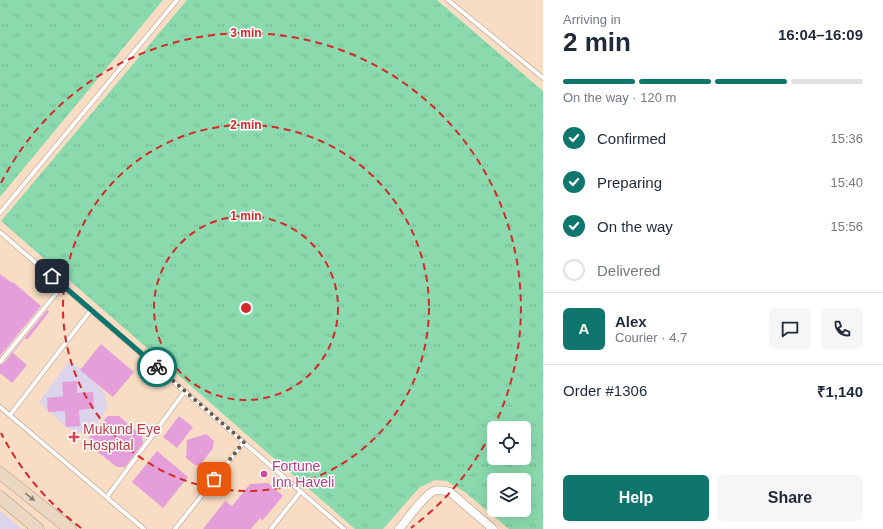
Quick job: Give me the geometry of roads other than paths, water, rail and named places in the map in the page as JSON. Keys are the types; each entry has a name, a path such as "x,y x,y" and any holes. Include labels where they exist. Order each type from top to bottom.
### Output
{"street":[{"path":"0,473 70,529"},
{"path":"399,529 426,497 434,491 443,490 450,492 493,529"},
{"path":"0,497 38,529"}],"lane":[{"path":"0,214 177,0"},
{"path":"448,0 543,78"},
{"path":"0,232 344,529"},
{"path":"0,362 62,285"},
{"path":"10,415 91,310"},
{"path":"107,497 185,391"},
{"path":"0,407 144,529"},
{"path":"175,529 244,442"},
{"path":"271,529 301,491"}],"place":[{"name":"Mukund Eye Hospital","path":"74,437"},
{"name":"Fortune Inn Haveli","path":"264,474"}]}
